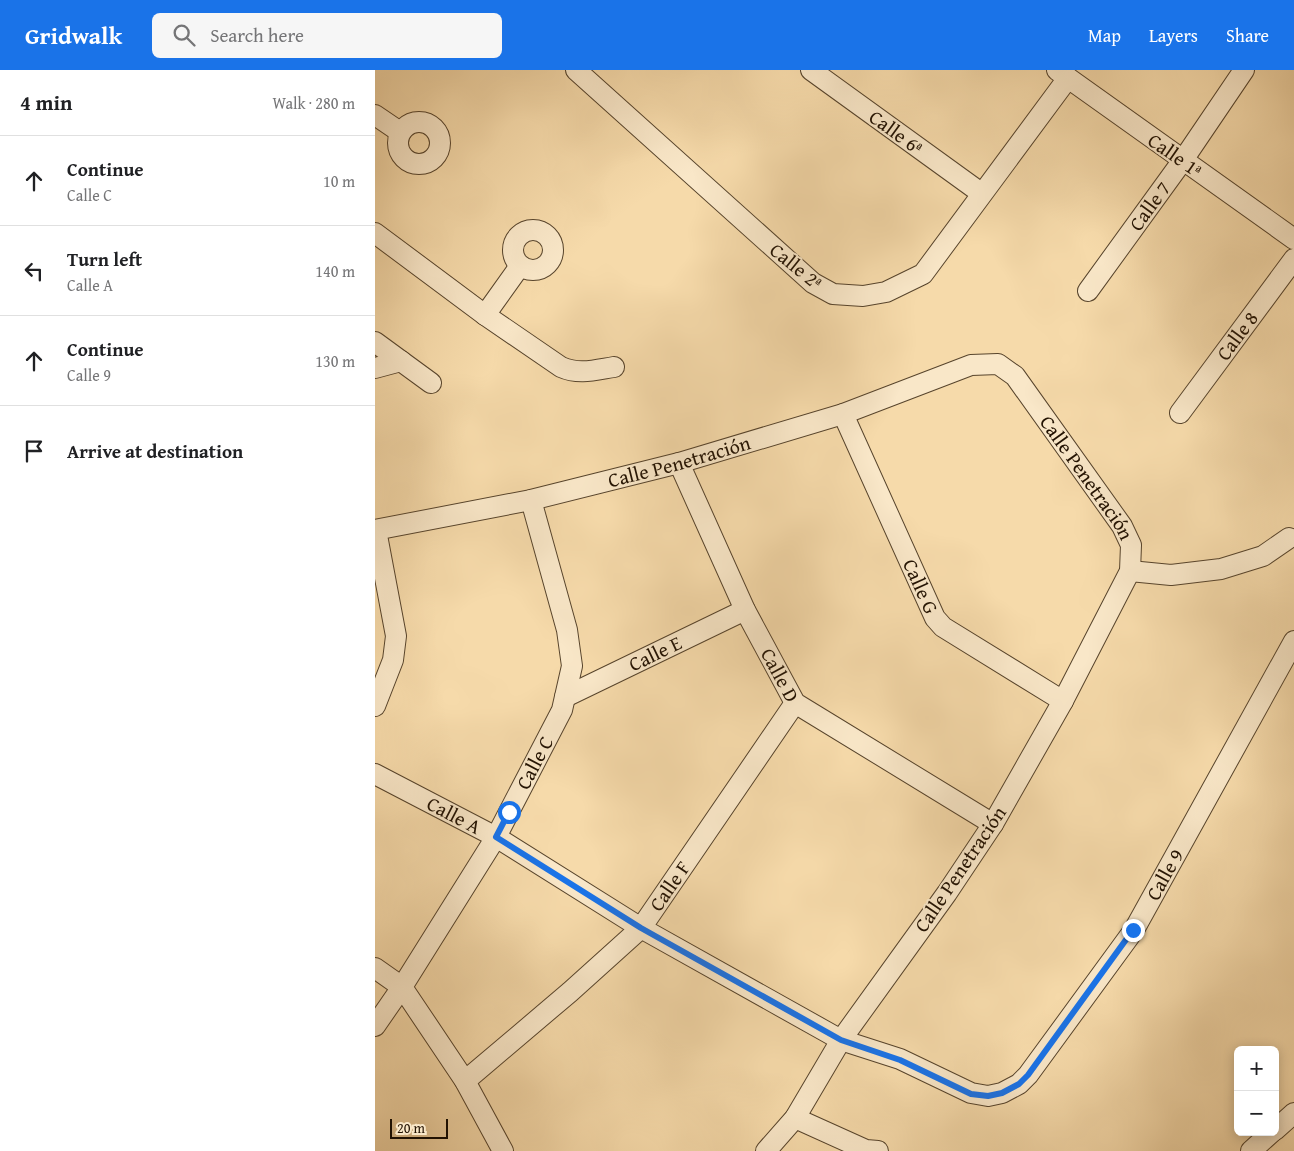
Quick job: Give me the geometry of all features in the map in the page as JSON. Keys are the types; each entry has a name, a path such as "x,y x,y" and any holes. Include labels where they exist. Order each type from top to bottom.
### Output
{"street":[{"name":"Calle 2ª","path":"576,70 813,283 833,294 863,296 886,292 923,274 1063,74"},
{"name":"Calle 6ª","path":"811,70 981,193"},
{"name":"Calle 7","path":"1088,291 1183,160 1244,70"},
{"name":"Calle 1ª","path":"1063,74 1294,239"},
{"path":"375,115 400,132"},
{"path":"375,233 485,315 561,367 581,373 614,367"},
{"name":"Calle 8","path":"1180,413 1294,259"},
{"path":"485,315 520,266"},
{"path":"375,342 431,383"},
{"path":"375,368 401,361"},
{"name":"Calle Penetración","path":"375,530 531,500 679,463 843,414 971,365 998,364 1015,376 1122,526 1131,545 1130,571 1063,701 993,824 947,893 841,1040 795,1118 766,1151"},
{"name":"Calle G","path":"843,414 935,618 943,627 1063,701"},
{"name":"Calle D","path":"679,463 745,610 795,702 993,824"},
{"name":"Calle C","path":"375,1026 402,987 496,837 563,710 572,666 567,630 531,500"},
{"path":"375,530 396,636 393,660 375,706"},
{"path":"1130,571 1171,575 1221,569 1263,556 1292,536"},
{"name":"Calle E","path":"565,697 745,610"},
{"name":"Calle 9","path":"841,1040 900,1060 971,1094 988,1096 1002,1093 1019,1084 1028,1075 1133,930 1294,642"},
{"name":"Calle F","path":"465,1081 570,992 641,928 795,702"},
{"name":"Calle A","path":"375,774 496,837 641,928 841,1040"},
{"path":"375,968 402,987 465,1081 503,1151"},
{"path":"1279,1126 1294,1113"},
{"path":"795,1118 866,1150 878,1151"},
{"path":"1251,1151 1268,1136"}],"route":[{"path":"509,812 496,837 641,928 841,1040 900,1060 971,1094 988,1096 1002,1093 1019,1084 1028,1075 1133,930"}]}
